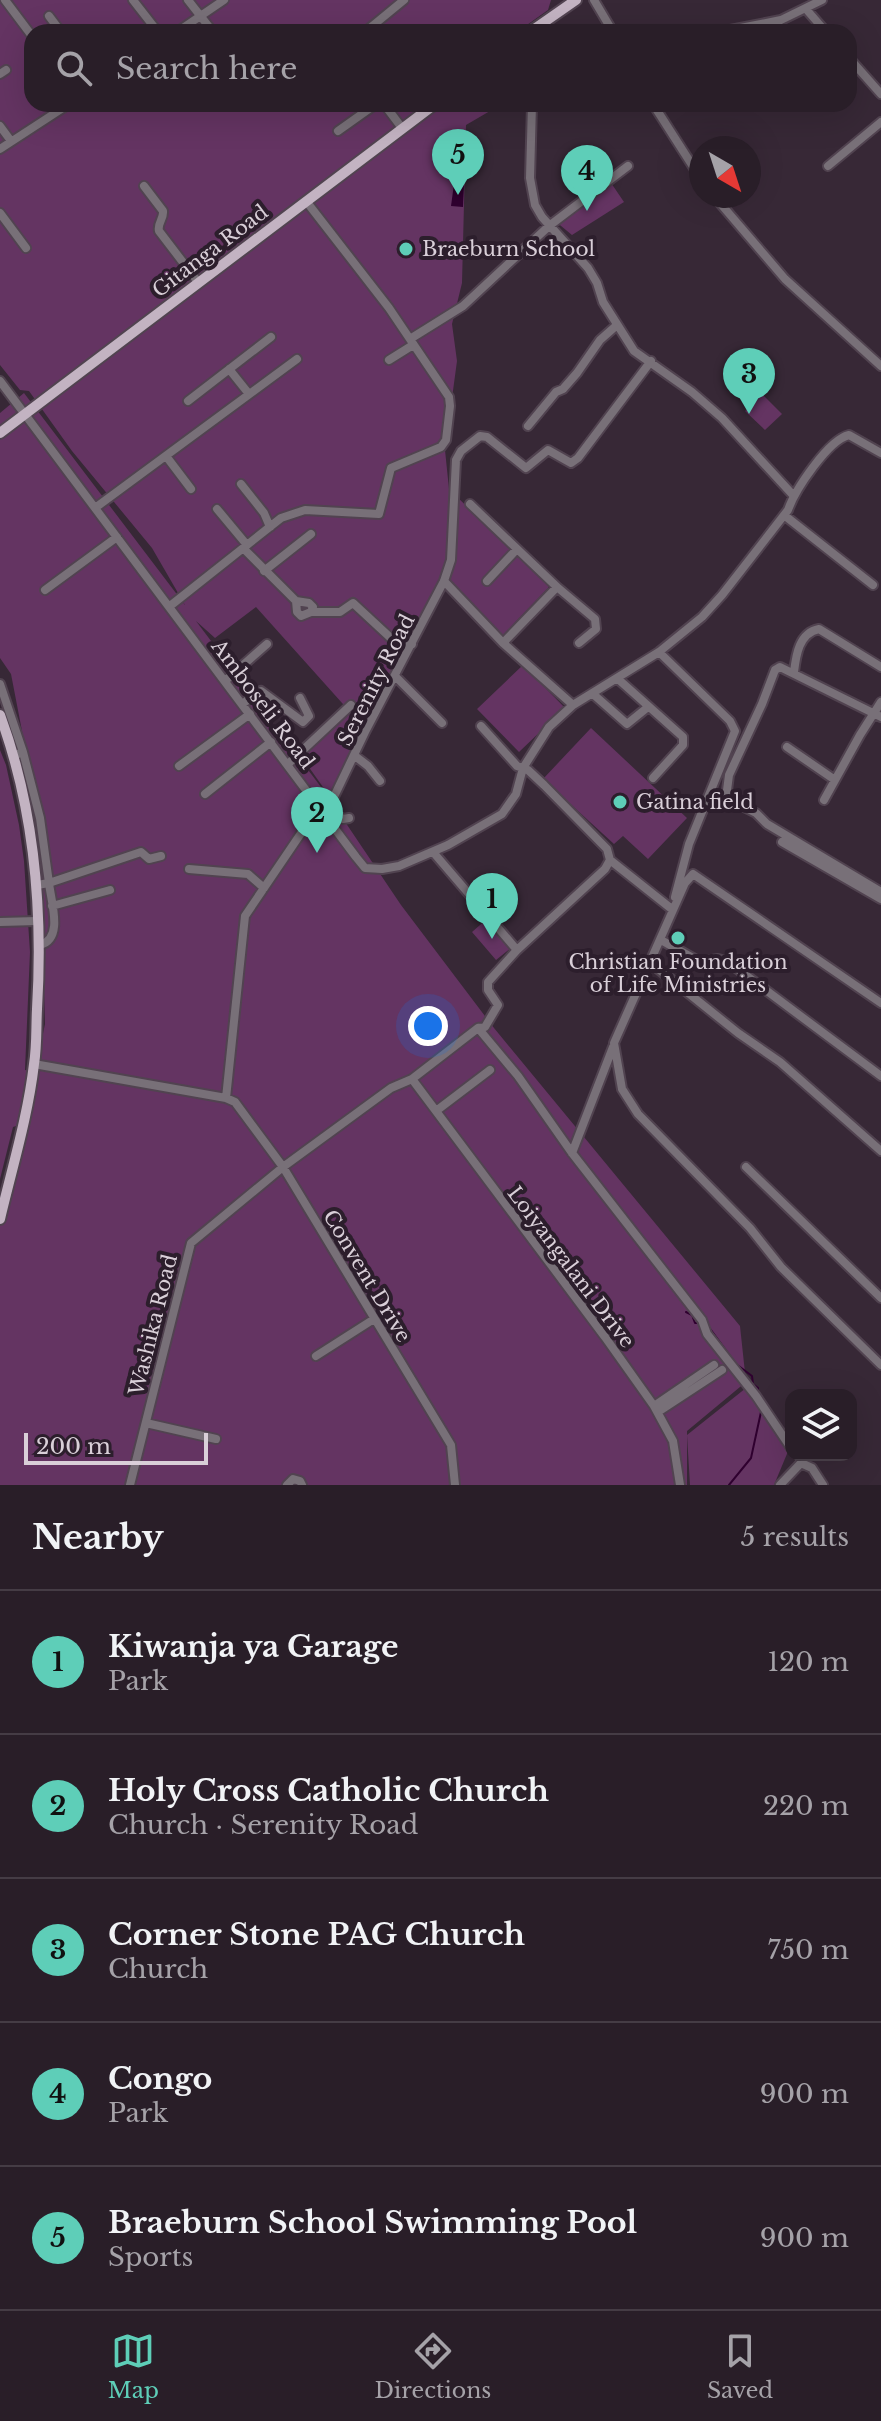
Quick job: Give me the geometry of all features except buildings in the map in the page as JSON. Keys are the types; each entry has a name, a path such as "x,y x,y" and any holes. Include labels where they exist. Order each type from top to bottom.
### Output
{"main road":[{"path":"542,24 576,0"},
{"name":"Gitanga Road","path":"3,430 424,112"},
{"path":"0,715 18,754 31,804 40,945 34,1064 0,1219"}],"street":[{"path":"5,0 24,25"},
{"path":"133,0 152,24"},
{"path":"188,0 207,24"},
{"path":"189,24 224,0"},
{"path":"375,24 404,0"},
{"path":"594,0 608,24"},
{"path":"769,24 822,0"},
{"path":"806,9 819,24"},
{"path":"49,16 55,24"},
{"path":"857,67 881,93"},
{"path":"0,149 56,112"},
{"path":"338,131 365,112"},
{"path":"390,112 402,128"},
{"path":"532,112 531,192 535,205 549,226 588,268 634,351 722,418 793,495"},
{"path":"658,112 689,160"},
{"path":"828,166 881,122"},
{"path":"0,126 11,141"},
{"path":"389,360 463,306 549,226 628,166"},
{"path":"144,186 163,211 159,231 198,282"},
{"path":"170,606 281,518 305,510 379,514 391,468 441,447 446,440 449,397 389,308 306,201"},
{"path":"724,208 785,279 881,366"},
{"path":"0,213 26,248"},
{"path":"528,426 556,392 563,389 577,373 600,340 617,325"},
{"path":"188,401 271,337"},
{"path":"95,508 297,359"},
{"name":"Serenity Road","path":"226,1098 243,921 308,823 325,814 331,804 444,581 451,560 456,460 461,451 480,436 487,437 526,468 548,450 571,463 578,458 651,361"},
{"path":"229,369 249,394"},
{"name":"Amboseli Road","path":"0,381 365,868 399,866 433,852 502,814 516,794 523,768 549,727 573,705 659,652 702,617 784,515 793,495 827,451 843,436 849,435 881,453"},
{"path":"166,456 191,489"},
{"path":"241,484 264,513 270,527"},
{"path":"470,504 597,622 596,629 579,643"},
{"path":"217,509 264,571 296,601 309,603 313,607 311,612 340,612 353,603 394,641 412,644"},
{"path":"784,515 873,585"},
{"path":"264,571 311,534"},
{"path":"45,590 117,537"},
{"path":"487,581 517,549"},
{"path":"444,581 503,643 573,705"},
{"path":"503,643 557,587"},
{"path":"794,672 797,648 813,631 819,629 881,667"},
{"path":"225,681 267,644"},
{"path":"659,652 730,721 735,731 689,844 673,912"},
{"path":"878,715 784,667 775,670 729,775 726,798 756,813 767,824 881,892"},
{"path":"395,676 442,723"},
{"path":"618,679 684,740 653,778"},
{"path":"0,684 18,754"},
{"path":"242,704 261,691 303,722 309,716 300,698"},
{"path":"593,694 627,724 648,707"},
{"path":"824,800 878,715 881,702"},
{"path":"288,764 351,705"},
{"path":"179,766 250,714"},
{"path":"481,726 517,766 544,785 607,849 610,860 673,912"},
{"path":"205,794 271,742"},
{"path":"787,747 835,780"},
{"path":"355,756 380,781"},
{"path":"31,804 52,906 52,938 40,945"},
{"path":"325,814 349,818"},
{"path":"782,842 881,899"},
{"path":"37,885 141,852 149,859 161,856"},
{"path":"433,852 517,950"},
{"path":"283,1167 391,1088 412,1079 478,1028 485,1027 498,1005 488,990 488,982 517,950 583,892 610,860"},
{"path":"189,869 248,874 264,888"},
{"path":"572,1153 614,1043 690,876 697,876 881,1003"},
{"path":"52,906 110,890"},
{"path":"0,922 37,921"},
{"path":"661,940 700,962 718,959 728,962 881,1076"},
{"path":"652,964 738,1033 780,1062 881,1151"},
{"path":"478,1028 518,1076 572,1153 702,1320 707,1334 785,1439"},
{"path":"614,1043 618,1077 628,1102 750,1228 781,1267 881,1365"},
{"path":"34,1064 226,1098"},
{"path":"436,1111 490,1070"},
{"name":"Loiyangalani Drive","path":"412,1079 656,1409 673,1441 680,1485"},
{"name":"Convent Drive","path":"226,1098 238,1105 283,1167 451,1445 455,1485"},
{"name":"Washika Road","path":"130,1485 191,1243 283,1167"},
{"path":"746,1167 881,1298"},
{"path":"316,1356 374,1319"},
{"path":"656,1409 718,1367"},
{"path":"146,1423 216,1439"},
{"path":"780,1485 797,1461"},
{"path":"801,1461 812,1468 823,1485"},
{"path":"287,1485 293,1479 302,1485"}],"shaded area":[{"path":"0,0 551,0 548,10 528,24 24,24 24,112 488,112 466,125 462,283 452,324 457,361 445,450 449,489 549,587 502,636 445,587 368,711 330,797 301,756 351,713 256,607 215,638 196,621 327,795 401,905 494,1028 740,1326 746,1382 687,1431 687,1485 0,1485 0,1218 22,1124 13,1127 0,1179 0,750 19,825 24,861 30,952 25,1070 35,1072 45,1024 40,845 33,788 11,674 0,658 0,413 24,393 185,605 152,548 72,451 29,391 20,390 0,365"},
{"path":"607,177 624,202 572,235 555,221"},
{"path":"454,184 464,184 463,207 451,206"},
{"path":"757,389 782,414 765,430 745,411 748,408 745,404"},
{"path":"523,665 565,708 519,752 477,709"},
{"name":"Gatina field","path":"591,728 687,818 648,859 623,836 614,844 543,779"},
{"path":"488,918 512,947 496,960 472,932"},
{"path":"751,1384 785,1442 785,1459 774,1485 690,1485 687,1435"}],"waterway":[{"path":"686,1312 698,1323"},
{"path":"708,1326 736,1364 752,1376 758,1395"},
{"path":"729,1485 751,1458 761,1412"}],"place":[{"name":"Braeburn School Swimming Pool","path":"458,195"},
{"name":"Congo","path":"587,211"},
{"name":"Braeburn School","path":"406,249"},
{"name":"Corner Stone PAG Church","path":"749,414"},
{"name":"Gatina field","path":"620,802"},
{"name":"Holy Cross Catholic Church","path":"317,853"},
{"name":"Christian Foundation of Life Ministries","path":"678,938"},
{"name":"Kiwanja ya Garage","path":"492,939"}]}
